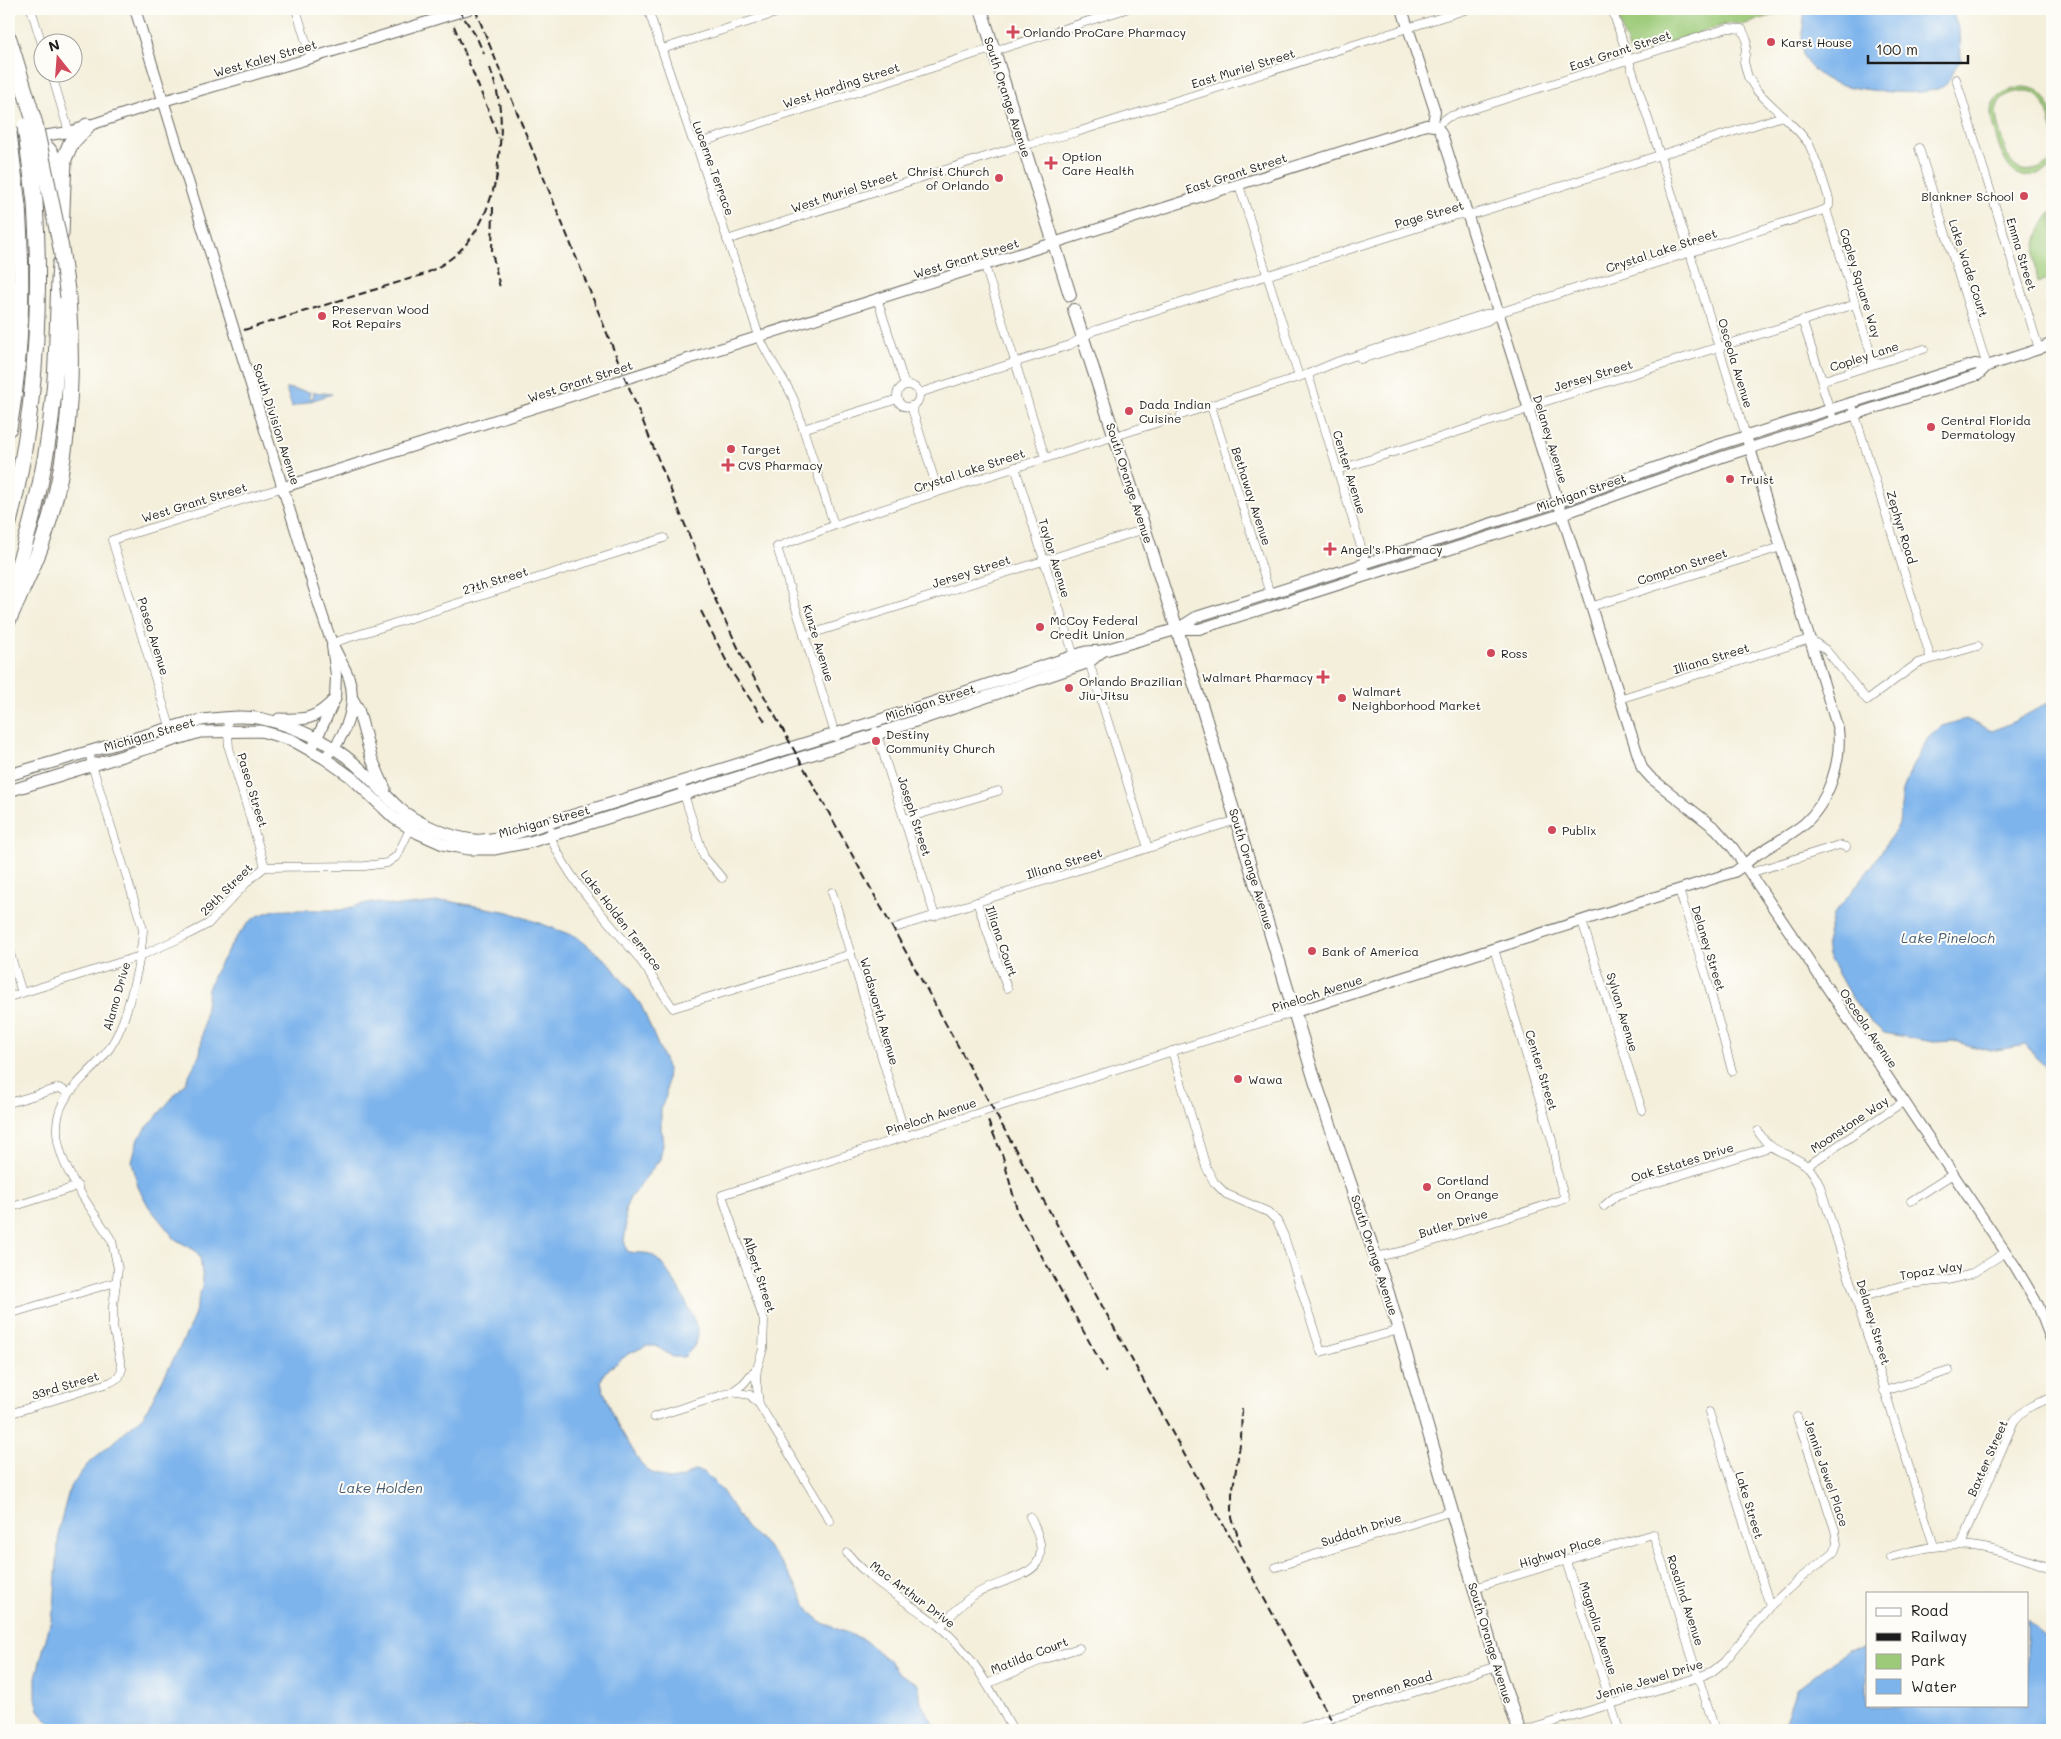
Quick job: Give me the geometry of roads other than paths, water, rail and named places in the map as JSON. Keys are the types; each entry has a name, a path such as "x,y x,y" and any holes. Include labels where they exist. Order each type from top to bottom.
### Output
{"highway":[{"path":"9,39 29,130 39,277 36,353 29,422 9,523"},
{"path":"9,46 29,130 61,248 63,294"},
{"path":"9,592 30,530 44,470 63,294 64,159 71,144 87,126"},
{"path":"23,586 30,575 46,531 58,486 66,439 72,365 63,294 56,258 57,169 54,159 45,146 37,142 29,130"},
{"path":"9,133 18,206 21,281 16,370 9,428"},
{"path":"9,176 34,169 44,170 51,176 56,185"},
{"path":"9,619 23,586 44,520 59,442 62,392 58,332"}],"main road":[{"name":"South Orange Avenue","path":"981,9 992,50 1055,244 1074,310 1237,820 1316,1083 1399,1330 1497,1666 1519,1730"},
{"name":"Michigan Street","path":"9,791 200,732 261,732 292,740 324,758 351,777 394,818 474,840 500,838 874,722 1086,652 1102,651 1177,629"},
{"name":"Michigan Street","path":"9,775 170,727 206,719 262,718 294,728 335,749 354,763 413,824 444,844 469,849 494,849 550,836 991,697 1089,662 1102,651"},
{"path":"1067,670 1074,656"},
{"path":"987,685 991,697"},
{"path":"262,718 302,720 312,718 323,712 335,699"},
{"path":"353,700 358,709 378,774 391,800"}],"street":[{"path":"31,9 38,32"},
{"name":"South Division Avenue","path":"135,9 332,642 336,675 335,699 311,751"},
{"path":"296,9 311,58"},
{"name":"West Kaley Street","path":"9,146 29,130 42,136 69,132 164,101 469,9"},
{"name":"Lucerne Terrace","path":"648,9 692,139 696,144 759,336 766,354 788,387 834,525"},
{"path":"662,49 789,9"},
{"name":"West Harding Street","path":"696,144 1126,9"},
{"name":"Delaney Avenue","path":"1402,9 1636,752"},
{"name":"East Muriel Street","path":"1024,146 1075,132 1468,9"},
{"name":"Osceola Avenue","path":"1612,9 1660,155 1718,347 1837,724"},
{"name":"East Grant Street","path":"1055,244 1728,28 1742,29"},
{"name":"Copley Square Way","path":"1742,29 1747,40 1744,62 1748,77 1757,91 1799,132 1815,157 1829,199 1827,208 1874,364"},
{"name":"Emma Street","path":"1956,79 2039,350"},
{"path":"54,82 69,132"},
{"name":"Page Street","path":"919,393 1070,345 1093,331 1457,215 1486,210 1784,116"},
{"name":"West Kaley Street","path":"9,158 45,146 69,132"},
{"name":"West Muriel Street","path":"727,240 1024,146"},
{"name":"Lake Wade Court","path":"1919,148 1988,366"},
{"path":"1239,186 1299,377"},
{"name":"Crystal Lake Street","path":"1181,415 1308,374 1487,321 1498,313 1827,208"},
{"name":"West Grant Street","path":"112,540 570,398 877,298 1055,244"},
{"path":"985,266 1045,457"},
{"path":"877,298 905,386"},
{"name":"Jersey Street","path":"1337,470 1856,304"},
{"path":"1802,320 1823,383"},
{"name":"Michigan Street","path":"2039,350 2052,343"},
{"name":"Michigan Street","path":"1177,629 1199,630 1449,550 1978,374 1988,366 2039,350 2052,348"},
{"name":"Copley Lane","path":"1834,422 1823,383 1824,380 1924,349"},
{"name":"Michigan Street","path":"1177,629 1196,617 1557,502 1746,436 1975,364 1988,366"},
{"name":"Center Avenue","path":"1308,374 1366,563"},
{"path":"905,386 913,386 919,393 918,401 912,406 903,405 898,399 899,391 905,386"},
{"path":"803,429 898,399"},
{"name":"Zephyr Road","path":"1851,402 1931,659"},
{"path":"912,406 938,491"},
{"name":"Bethaway Avenue","path":"1211,406 1270,594"},
{"name":"Crystal Lake Street","path":"776,547 834,525 938,491 1169,419"},
{"path":"1665,478 1672,468 1672,462"},
{"name":"Taylor Avenue","path":"1015,467 1074,656"},
{"name":"Jersey Street","path":"804,636 1145,529"},
{"name":"27th Street","path":"332,642 664,538"},
{"path":"1445,538 1449,550"},
{"name":"Paseo Avenue","path":"112,540 174,739"},
{"name":"Kunze Avenue","path":"776,547 839,746"},
{"name":"Compton Street","path":"1590,607 1781,547"},
{"path":"1362,577 1366,563"},
{"path":"1810,639 1826,650 1867,700 1918,663 1978,646"},
{"name":"Illiana Street","path":"1619,698 1810,639"},
{"name":"South Division Avenue","path":"324,758 335,749 347,723 353,700 350,681 332,642"},
{"path":"1089,662 1148,848"},
{"path":"335,699 353,700"},
{"name":"Paseo Street","path":"227,718 229,748 265,867"},
{"name":"Joseph Street","path":"874,722 935,916"},
{"name":"Pineloch Avenue","path":"722,1195 1734,872 1797,829 1819,806 1838,757 1839,739 1837,724"},
{"name":"Alamo Drive","path":"89,751 143,929 143,944 124,1019 115,1040 63,1101 57,1128 58,1141 65,1164 112,1241 118,1269 113,1306 113,1327 122,1370"},
{"name":"Osceola Avenue","path":"1636,752 1642,768 1650,778 1720,833 1733,848 2006,1252 2029,1288 2045,1320 2052,1342"},
{"path":"680,782 704,857 722,878"},
{"path":"904,819 998,791"},
{"path":"550,836 552,827 559,820"},
{"name":"Illiana Street","path":"898,926 1237,820"},
{"name":"29th Street","path":"9,997 140,956 208,924 250,879 265,867 378,866 387,863 397,856 413,824"},
{"name":"Lake Holden Terrace","path":"550,836 560,858 589,900 638,958 673,1008 851,954"},
{"path":"1750,873 1839,845 1846,847"},
{"name":"Delaney Street","path":"1679,890 1706,975 1732,1072"},
{"name":"Wadsworth Avenue","path":"832,892 906,1137"},
{"name":"Illiana Court","path":"977,902 1007,988"},
{"name":"Sylvan Avenue","path":"1582,920 1642,1110"},
{"name":"Center Street","path":"1494,949 1552,1140 1558,1176 1565,1199"},
{"path":"9,950 22,993"},
{"path":"1172,1051 1206,1167 1214,1182 1226,1194 1268,1212 1278,1222 1321,1352 1399,1330"},
{"path":"9,1103 59,1088 69,1093"},
{"name":"Moonstone Way","path":"1807,1166 1903,1102"},
{"path":"1758,1131 1764,1142 1770,1147 1807,1166"},
{"name":"Oak Estates Drive","path":"1604,1206 1617,1194 1770,1147"},
{"name":"Delaney Street","path":"1807,1166 1820,1186 1934,1546"},
{"path":"1911,1201 1953,1174"},
{"path":"9,1208 78,1186"},
{"name":"Albert Street","path":"722,1195 764,1321 763,1349 757,1368 756,1391 760,1404 830,1521"},
{"name":"Butler Drive","path":"1376,1257 1412,1248 1565,1199"},
{"name":"Topaz Way","path":"1856,1299 1907,1284 1949,1280 1971,1274 2006,1252"},
{"path":"9,1314 116,1282"},
{"path":"654,1417 732,1392 743,1384 757,1368"},
{"name":"33rd Street","path":"9,1414 111,1382 119,1377 122,1370"},
{"path":"1884,1391 1949,1371"},
{"path":"732,1392 750,1395 760,1404"},
{"name":"Baxter Street","path":"1961,1545 2014,1421 2029,1406 2052,1398"},
{"name":"Lake Street","path":"1709,1412 1770,1606"},
{"name":"Jennie Jewel Place","path":"1797,1417 1837,1537 1836,1548 1824,1560"},
{"name":"Suddath Drive","path":"1276,1567 1452,1511"},
{"path":"940,1627 961,1605 974,1595 1032,1570 1038,1561 1041,1546 1038,1532 1030,1517"},
{"name":"Highway Place","path":"1474,1588 1653,1534"},
{"name":"Rosalind Avenue","path":"1653,1534 1716,1730"},
{"path":"1890,1558 1934,1546 1961,1545 1990,1548 2045,1566 2052,1566"},
{"name":"Mac Arthur Drive","path":"847,1553 862,1570 940,1627 964,1651 987,1684 1013,1730"},
{"name":"Jennie Jewel Drive","path":"1527,1730 1713,1671 1725,1661 1770,1606 1798,1580 1824,1560"},
{"name":"Magnolia Avenue","path":"1566,1561 1619,1730"},
{"name":"Matilda Court","path":"987,1684 1042,1660 1079,1648"},
{"name":"Drennen Road","path":"1294,1730 1497,1666"}],"water":[{"path":"1805,9 1951,9 1960,33 1961,61 1949,81 1944,86 1935,90 1905,93 1888,92 1830,81 1819,74 1804,58 1802,41"},
{"path":"286,388 310,392 309,398 313,398 314,392 332,394 292,407"},
{"name":"Lake Pineloch","path":"2052,701 2052,1072 2035,1057 2027,1045 1990,1051 1953,1041 1933,1042 1884,1033 1868,1019 1850,995 1828,956 1826,943 1833,915 1872,866 1899,824 1903,790 1912,767 1928,738 1942,726 1966,719 1992,731"},
{"name":"Lake Holden","path":"448,901 509,912 577,937 609,963 641,1005 668,1069 666,1096 661,1108 663,1144 660,1159 630,1198 625,1209 626,1230 624,1240 627,1251 650,1254 664,1267 687,1304 697,1327 698,1335 695,1345 684,1357 673,1357 656,1346 646,1346 628,1354 604,1373 601,1381 603,1389 617,1424 640,1462 650,1472 670,1480 684,1477 695,1470 704,1472 721,1489 746,1528 762,1541 783,1565 810,1612 823,1623 864,1640 890,1662 898,1673 917,1683 921,1702 937,1730 56,1730 39,1710 36,1698 36,1677 54,1608 59,1528 70,1487 87,1465 144,1415 185,1337 194,1316 203,1282 200,1257 196,1251 175,1239 149,1207 138,1187 132,1161 138,1138 185,1083 200,1054 208,989 215,972 234,940 250,921 275,910 341,910 371,902 398,906"},
{"path":"2028,1621 2052,1641 2052,1730 1782,1730 1796,1690 1848,1650 1866,1646 1866,1706 2028,1706"}],"railway":[{"path":"458,9 476,36 484,54"},
{"path":"475,9 716,601 742,656 1337,1730"},
{"path":"454,26 498,138"},
{"path":"490,68 498,99 501,125 496,182"},
{"path":"244,330 422,275 438,267 452,258 473,235 487,208 497,175"},
{"path":"493,207 492,252 500,288"},
{"path":"701,611 733,674 765,721"},
{"path":"988,1121 1003,1157 1018,1213 1106,1372"},
{"path":"1241,1546 1232,1518 1232,1494 1241,1438 1242,1408"}],"place":[{"name":"Orlando ProCare Pharmacy","path":"1013,32"},
{"name":"Karst House","path":"1771,42"},
{"name":"Option Care Health","path":"1051,163"},
{"name":"Christ Church of Orlando","path":"999,178"},
{"name":"Blankner School","path":"2024,196"},
{"name":"Preservan Wood Rot Repairs","path":"322,316"},
{"name":"Dada Indian Cuisine","path":"1129,411"},
{"name":"Central Florida Dermatology","path":"1931,427"},
{"name":"Target","path":"731,449"},
{"name":"CVS Pharmacy","path":"728,465"},
{"name":"Truist","path":"1730,479"},
{"name":"Angel's Pharmacy","path":"1330,549"},
{"name":"McCoy Federal Credit Union","path":"1040,627"},
{"name":"Ross","path":"1491,653"},
{"name":"Walmart Pharmacy","path":"1323,677"},
{"name":"Orlando Brazilian Jiu-Jitsu","path":"1069,688"},
{"name":"Walmart Neighborhood Market","path":"1342,698"},
{"name":"Destiny Community Church","path":"876,741"},
{"name":"Publix","path":"1552,830"},
{"name":"Bank of America","path":"1312,951"},
{"name":"Wawa","path":"1238,1079"},
{"name":"Cortland on Orange","path":"1427,1187"}]}
